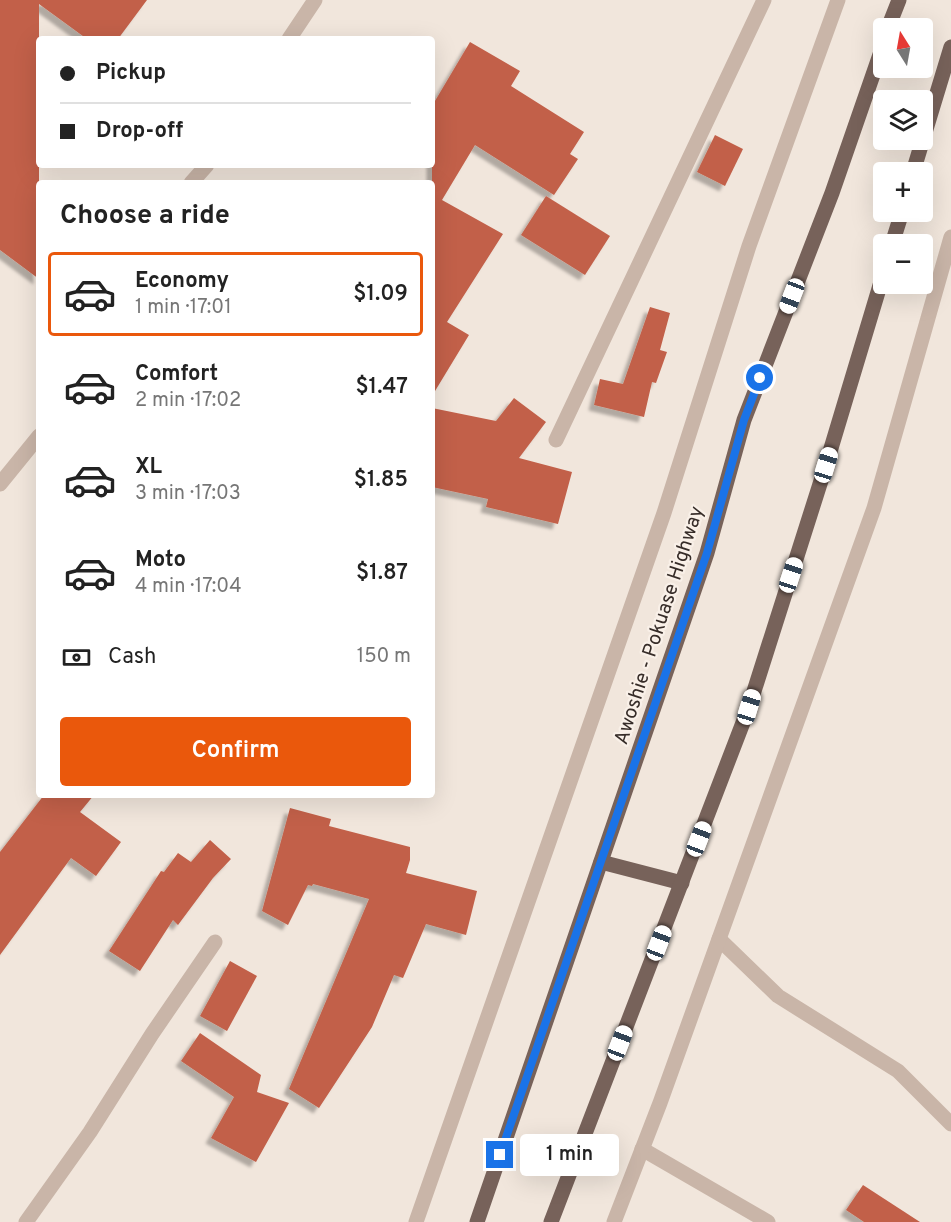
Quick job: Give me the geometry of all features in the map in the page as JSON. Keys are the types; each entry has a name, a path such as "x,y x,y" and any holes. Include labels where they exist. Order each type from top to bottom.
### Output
{"main road":[{"path":"892,18 899,0"},
{"path":"916,162 951,47"},
{"name":"Awoshie - Pokuase Highway","path":"477,1222 707,553 744,420 832,193 873,75"},
{"path":"551,1222 749,707 877,294"},
{"path":"601,862 682,883"}],"street":[{"path":"292,36 315,0"},
{"path":"556,440 764,0"},
{"path":"416,1222 664,513 749,246 838,0"},
{"path":"194,180 204,168"},
{"path":"614,1222 719,939 874,508 951,237"},
{"path":"0,484 36,440"},
{"path":"719,939 778,996 898,1071 951,1124"},
{"path":"26,1222 90,1132 152,1034 215,942"},
{"path":"642,1149 768,1222"}],"building":[{"path":"0,0 147,0 120,36 83,36 39,4 39,36 36,36 36,168 39,168 39,180 36,180 36,277 0,250"},
{"path":"470,42 520,71 511,86 584,132 570,154 578,159 554,195 475,145 442,200 503,234 447,322 469,335 435,391 435,180 432,180 432,168 435,168 435,101"},
{"path":"715,135 743,149 725,186 697,172"},
{"path":"546,196 610,236 585,275 521,235"},
{"path":"650,307 670,313 660,350 667,352 656,383 652,382 644,417 594,405 600,379 623,384"},
{"path":"514,398 546,422 519,458 572,472 558,524 486,507 488,499 435,488 435,409 496,421"},
{"path":"42,798 92,798 80,812 121,842 96,876 71,858 0,955 0,852"},
{"path":"290,808 331,819 329,826 410,847 410,860 406,873 477,891 466,935 426,924 403,978 394,975 372,1027 319,1108 289,1089 369,899 313,884 308,885 288,925 262,911"},
{"path":"210,840 231,859 213,878 178,925 173,920 140,971 109,951 161,871 164,872 178,853 191,862"},
{"path":"230,961 257,976 227,1031 200,1016"},
{"path":"200,1033 261,1075 257,1092 289,1103 256,1162 211,1138 234,1097 181,1061"},
{"path":"863,1185 920,1222 864,1222 846,1210"}],"route":[{"path":"500,1155 707,553 744,420 760,378"}]}
